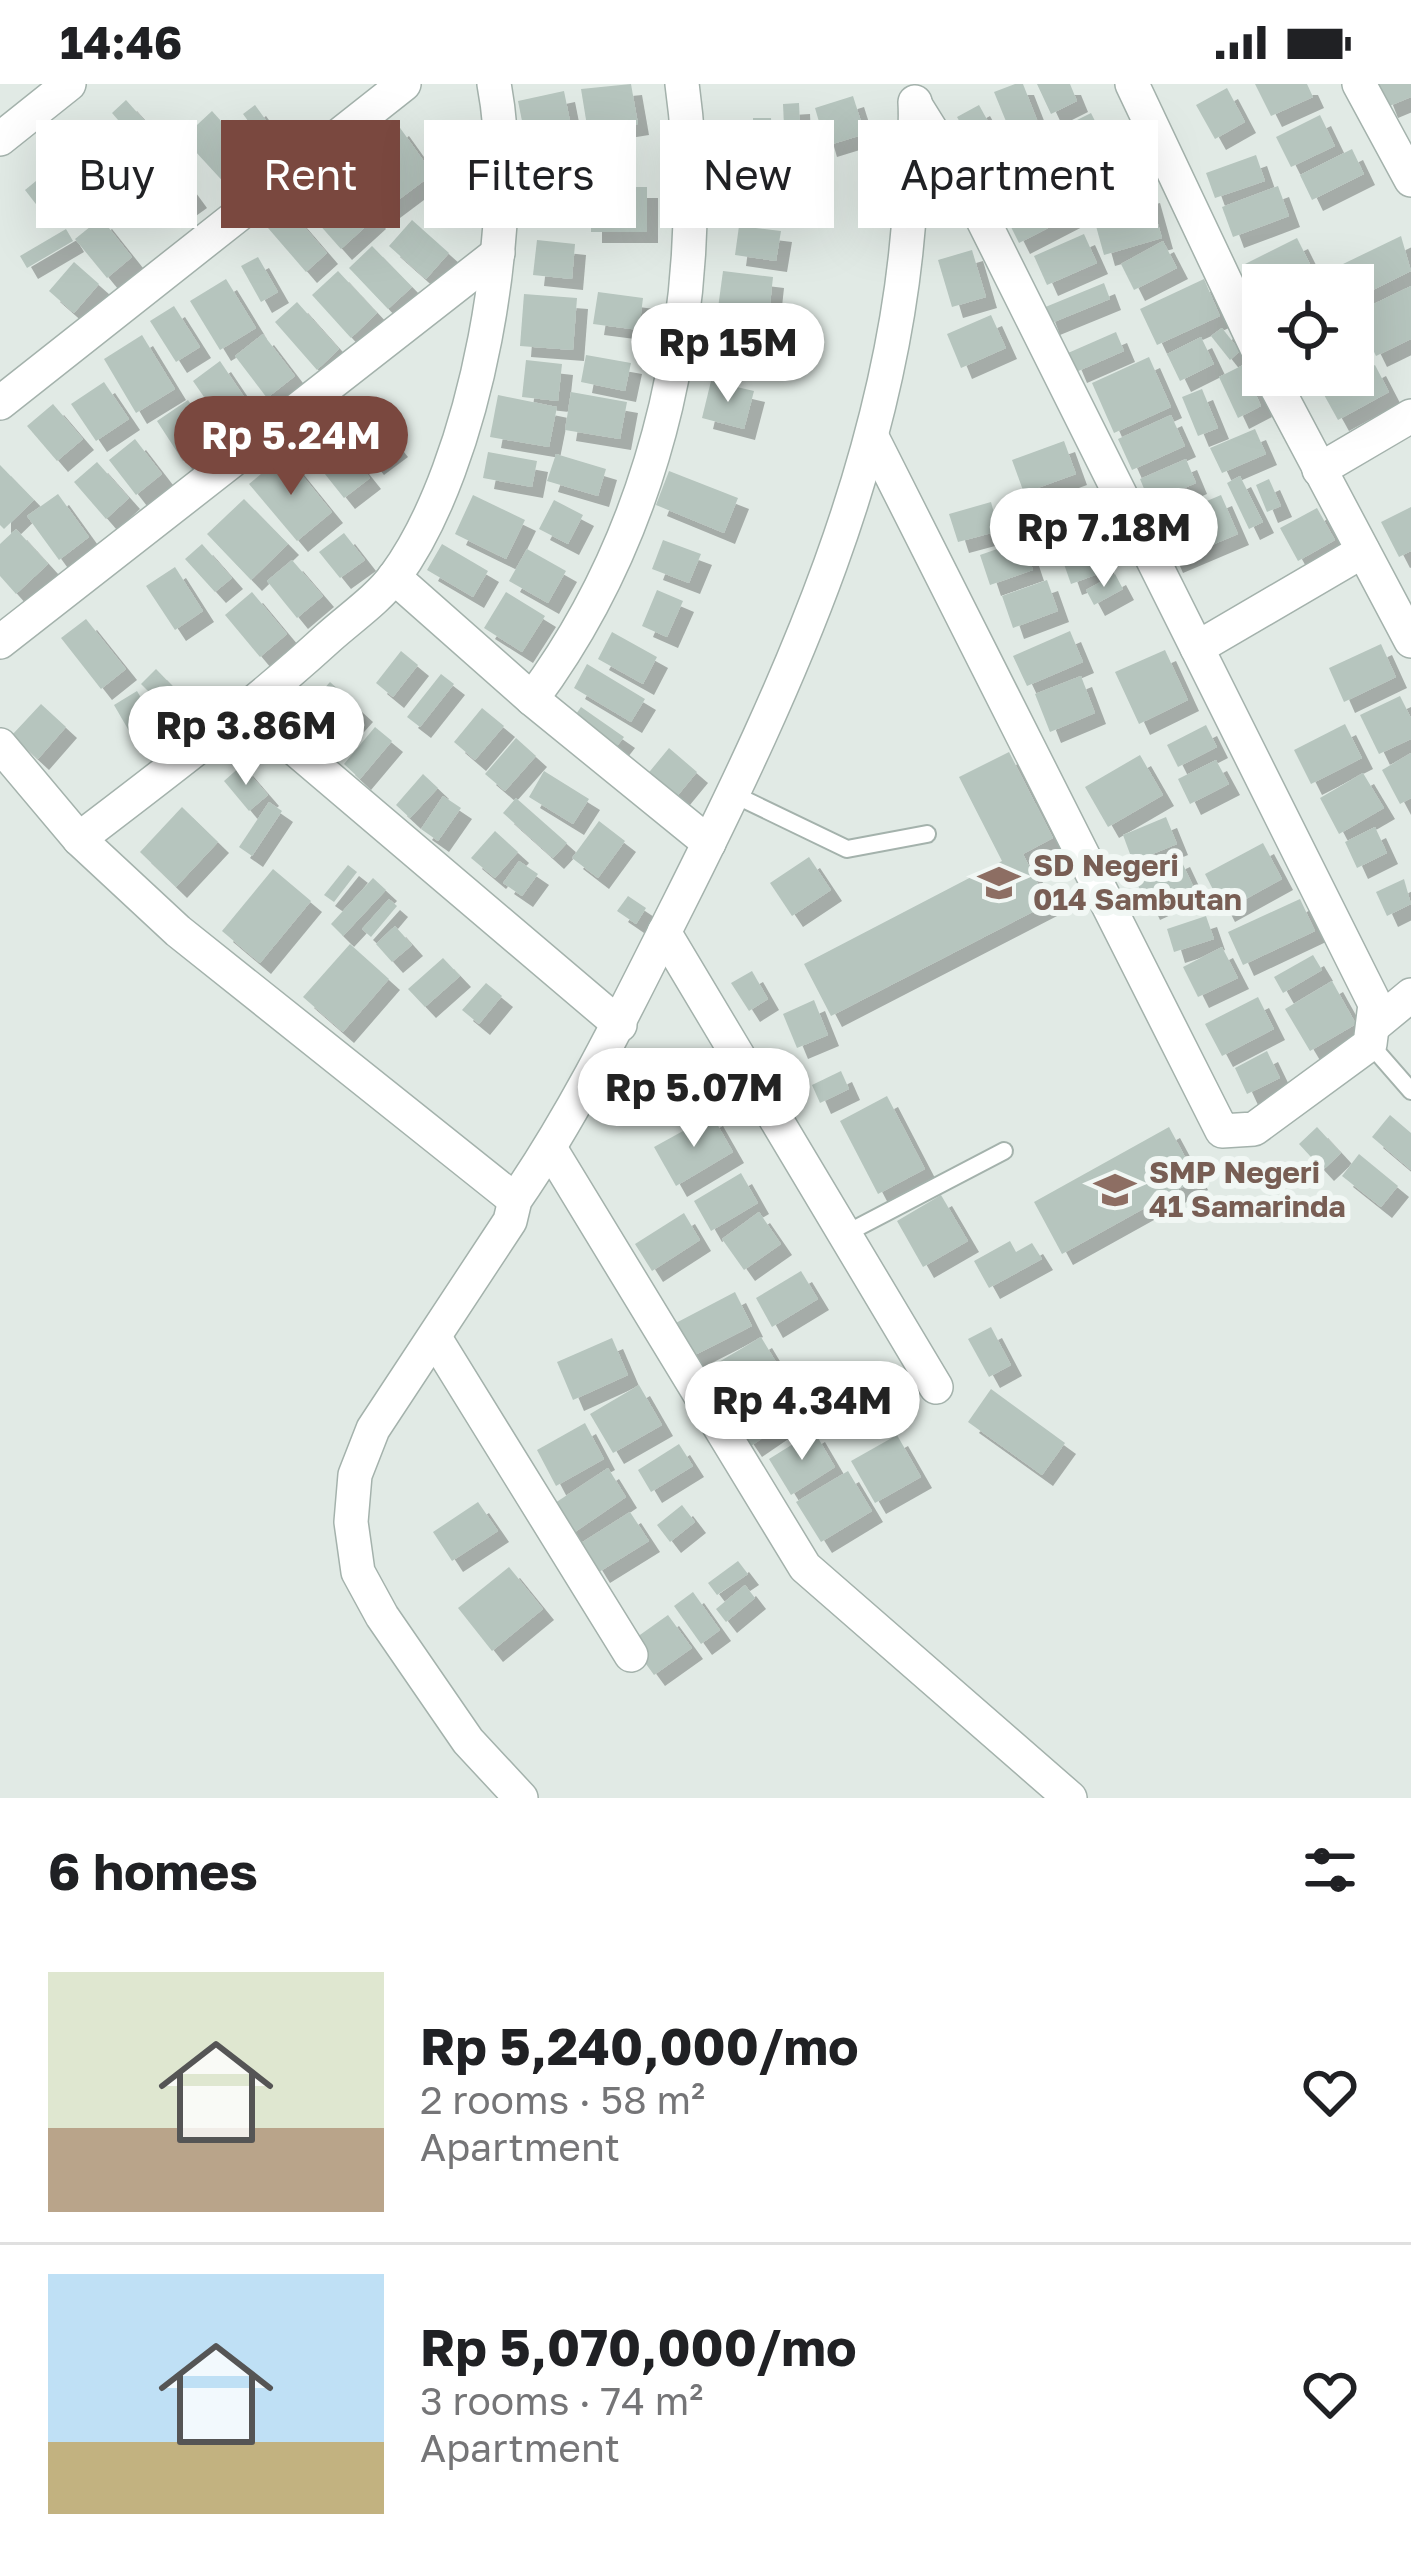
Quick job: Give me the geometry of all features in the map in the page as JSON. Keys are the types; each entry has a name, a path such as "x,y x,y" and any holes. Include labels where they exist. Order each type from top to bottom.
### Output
{"street":[{"path":"0,140 69,84"},
{"path":"0,403 404,84"},
{"path":"79,838 248,709 394,577 465,425 497,253 502,180 494,84"},
{"path":"532,699 593,609 654,453 685,296 692,158 682,84"},
{"path":"1132,84 1242,317"},
{"path":"1359,84 1411,180"},
{"path":"521,1798 468,1741 358,1572 351,1522 355,1475 373,1429 510,1221 515,1200 620,1025 735,795 807,626 874,441 907,269 914,95"},
{"path":"914,95 965,186 1364,980 1373,1034"},
{"path":"0,642 497,253"},
{"path":"1281,396 1411,641"},
{"path":"1319,470 1411,416"},
{"path":"874,441 1222,1131 1254,1129 1373,1034 1411,995"},
{"path":"1197,648 1363,551"},
{"path":"394,577 532,699 709,843"},
{"path":"248,709 620,1025"},
{"path":"0,745 79,838 196,946 515,1200"},
{"path":"664,932 848,1232 936,1387"},
{"path":"550,1148 805,1567 1070,1798"},
{"path":"435,1338 631,1655"}],"lane":[{"path":"735,795 847,849 927,834"},
{"path":"1373,1034 1411,1090"},
{"path":"848,1232 1004,1151"}],"building":[{"path":"631,84 638,124 636,120 586,120 581,89"},
{"path":"1023,84 1037,120 1005,120 994,92"},
{"path":"1037,84 1070,84 1077,101 1051,114"},
{"path":"1255,84 1307,84 1313,97 1271,116"},
{"path":"1378,84 1411,84 1411,97 1387,107"},
{"path":"1227,88 1245,122 1215,139 1196,105"},
{"path":"564,91 570,120 522,120 518,101"},
{"path":"853,96 861,120 858,136 834,144 834,120 818,120 815,108"},
{"path":"126,100 144,120 118,120 112,113"},
{"path":"799,103 800,120 784,120 783,104"},
{"path":"255,105 266,120 247,120 243,114"},
{"path":"979,105 987,120 959,120"},
{"path":"212,111 221,121 221,179 197,153 197,125"},
{"path":"1320,115 1335,146 1291,167 1276,137"},
{"path":"400,128 424,161 424,181 400,199"},
{"path":"1352,149 1364,174 1312,200 1300,175"},
{"path":"1256,155 1265,181 1215,198 1206,173"},
{"path":"36,181 36,204 25,190"},
{"path":"1278,186 1289,216 1233,237 1222,207"},
{"path":"636,187 647,187 647,232 591,232 591,228 636,228"},
{"path":"412,220 449,253 426,279 389,246"},
{"path":"1158,224 1162,238 1104,255 1097,228 1158,228"},
{"path":"89,228 109,228 132,257 107,278 75,239"},
{"path":"268,228 305,228 327,253 306,272"},
{"path":"322,228 364,228 341,249"},
{"path":"739,228 781,231 776,261 735,255"},
{"path":"1012,228 1048,228 1019,243"},
{"path":"66,229 73,241 27,268 20,256"},
{"path":"1084,234 1097,263 1047,285 1034,256"},
{"path":"1401,236 1411,271 1374,290 1374,264 1343,264"},
{"path":"1297,238 1310,264 1245,264"},
{"path":"537,240 575,244 572,279 533,275"},
{"path":"1163,241 1177,268 1134,290 1121,264"},
{"path":"372,246 412,287 388,309 349,268"},
{"path":"972,250 986,297 952,307 938,260"},
{"path":"258,257 278,292 261,302 241,266"},
{"path":"74,262 99,284 74,313 49,291"},
{"path":"338,271 377,313 351,338 312,295"},
{"path":"723,271 773,277 769,314 718,308"},
{"path":"226,279 256,328 220,350 190,301"},
{"path":"1204,279 1220,316 1157,345 1140,309"},
{"path":"1104,283 1110,299 1049,324 1043,308"},
{"path":"1411,286 1411,339 1376,356 1374,352 1374,304"},
{"path":"598,292 643,298 639,330 593,324"},
{"path":"524,294 577,298 573,350 520,346"},
{"path":"297,302 339,349 317,370 275,322"},
{"path":"174,306 200,347 176,362 150,321"},
{"path":"991,315 1006,348 961,368 947,334"},
{"path":"1222,328 1240,351 1230,360 1211,336"},
{"path":"1116,332 1124,351 1076,372 1068,353"},
{"path":"708,333 765,340 762,369 705,362"},
{"path":"263,334 295,376 267,398 235,356"},
{"path":"142,335 175,389 136,413 104,359"},
{"path":"1201,337 1214,364 1180,381 1167,354"},
{"path":"586,355 631,363 625,391 581,382"},
{"path":"1149,357 1171,407 1114,433 1092,383"},
{"path":"526,360 562,364 558,401 522,397"},
{"path":"220,361 255,413 228,432 193,381"},
{"path":"1242,366 1242,396 1257,396 1261,406 1238,418 1219,377"},
{"path":"1374,366 1389,392 1338,420 1325,396 1374,396"},
{"path":"711,381 754,391 744,429 702,418"},
{"path":"104,382 129,419 96,441 71,404"},
{"path":"1202,389 1218,428 1198,436 1182,397"},
{"path":"571,392 627,402 620,439 565,430"},
{"path":"498,395 557,407 549,447 490,437"},
{"path":"188,400 214,440 183,461 157,421"},
{"path":"360,400 397,446 373,464 337,419"},
{"path":"53,404 83,439 57,461 27,426"},
{"path":"1171,415 1185,446 1132,470 1118,439"},
{"path":"331,429 370,478 344,498 305,449"},
{"path":"1255,429 1266,454 1222,473 1210,448"},
{"path":"135,439 162,474 136,495 109,460"},
{"path":"1064,441 1076,474 1024,493 1012,460"},
{"path":"488,452 537,461 532,487 483,478"},
{"path":"285,454 332,512 297,541 249,484"},
{"path":"556,454 606,469 598,496 547,481"},
{"path":"1186,459 1196,483 1150,503 1140,479"},
{"path":"97,462 129,498 106,519 74,482"},
{"path":"0,465 34,500 4,529 0,525"},
{"path":"669,471 738,498 724,533 656,505"},
{"path":"1240,476 1263,522 1249,529 1227,483"},
{"path":"1269,479 1281,506 1267,512 1256,485"},
{"path":"1070,488 1084,523 1041,539 1028,504"},
{"path":"58,494 89,537 59,560 27,516"},
{"path":"473,495 525,520 506,559 455,534"},
{"path":"1221,495 1238,534 1172,562 1155,523"},
{"path":"244,499 288,544 251,580 207,534"},
{"path":"554,500 583,515 568,544 539,529"},
{"path":"991,502 999,531 958,542 949,514"},
{"path":"1411,507 1411,551 1399,557 1381,522"},
{"path":"1317,508 1335,540 1298,561 1280,528"},
{"path":"16,529 48,564 16,594 0,576 0,544"},
{"path":"344,533 365,560 340,578 319,552"},
{"path":"1094,537 1106,571 1071,584 1059,550"},
{"path":"663,540 701,554 689,583 652,569"},
{"path":"1023,540 1033,570 990,585 980,555"},
{"path":"202,544 232,578 215,592 185,559"},
{"path":"442,544 488,571 473,597 427,570"},
{"path":"527,549 566,571 548,603 509,581"},
{"path":"292,560 323,596 297,618 267,581"},
{"path":"175,567 203,611 175,630 146,586"},
{"path":"1115,574 1123,589 1094,605 1086,590"},
{"path":"1047,580 1058,611 1013,628 1002,596"},
{"path":"657,590 683,601 667,637 642,626"},
{"path":"252,592 287,634 260,657 225,615"},
{"path":"506,592 545,616 522,652 484,628"},
{"path":"86,619 126,669 101,689 61,638"},
{"path":"1070,631 1083,662 1027,686 1013,656"},
{"path":"612,632 657,657 643,684 598,659"},
{"path":"1381,644 1396,677 1344,702 1329,668"},
{"path":"1165,650 1188,700 1139,724 1115,672"},
{"path":"401,651 418,665 393,697 376,683"},
{"path":"587,664 645,699 631,722 574,688"},
{"path":"156,669 190,704 175,718 141,684"},
{"path":"441,674 454,684 420,727 407,717"},
{"path":"1081,676 1095,713 1050,732 1035,694"},
{"path":"330,682 362,711 328,749 297,719"},
{"path":"137,691 160,730 136,743 114,705"},
{"path":"1400,696 1411,718 1411,739 1379,754 1360,715"},
{"path":"41,704 66,727 38,759 12,735"},
{"path":"581,707 624,737 617,746 574,717"},
{"path":"482,708 504,726 475,760 454,742"},
{"path":"1345,724 1362,758 1311,784 1294,750"},
{"path":"1206,725 1217,747 1178,767 1167,745"},
{"path":"375,727 392,741 360,779 344,764"},
{"path":"516,738 536,756 505,791 485,774"},
{"path":"669,748 697,772 674,800 646,776"},
{"name":"SD Negeri 014 Sambutan","path":"1009,752 1053,838 1023,854 1048,904 831,1016 804,964 1002,861 959,777"},
{"path":"1411,753 1411,798 1400,804 1382,770"},
{"path":"1140,755 1163,795 1108,827 1085,787"},
{"path":"1216,760 1229,784 1190,804 1178,779"},
{"path":"242,765 268,795 249,811 224,781"},
{"path":"544,771 589,799 573,824 529,797"},
{"path":"1363,773 1384,808 1339,834 1320,798"},
{"path":"423,774 438,788 410,818 396,805"},
{"path":"443,796 461,808 438,841 421,829"},
{"path":"516,798 567,843 553,858 503,813"},
{"path":"269,802 282,811 252,856 239,847"},
{"path":"182,807 218,842 176,887 140,852"},
{"path":"1166,817 1177,844 1133,862 1123,835"},
{"path":"599,821 625,841 598,878 572,858"},
{"path":"1375,827 1387,853 1357,868 1345,842"},
{"path":"495,831 518,852 495,878 471,858"},
{"path":"1263,843 1282,879 1224,911 1205,874"},
{"path":"1179,856 1194,888 1149,909 1134,877"},
{"path":"809,857 831,890 792,916 770,883"},
{"path":"519,861 538,874 522,896 503,883"},
{"path":"348,865 357,872 334,902 324,895"},
{"path":"273,869 311,901 260,963 222,931"},
{"path":"373,878 386,890 343,936 331,924"},
{"path":"1404,879 1411,904 1387,916 1376,892"},
{"path":"628,896 646,908 636,924 617,911"},
{"path":"389,899 397,906 371,937 362,929"},
{"path":"1300,899 1315,931 1243,965 1228,932"},
{"path":"1206,916 1214,939 1174,952 1167,929"},
{"path":"395,926 412,945 392,962 376,944"},
{"path":"350,944 389,979 343,1032 303,997"},
{"path":"1222,947 1238,978 1198,997 1183,967"},
{"path":"1313,955 1322,970 1283,993 1274,977"},
{"path":"443,958 460,976 425,1007 408,989"},
{"path":"752,971 768,999 749,1011 731,983"},
{"path":"1332,981 1356,1024 1310,1051 1285,1009"},
{"path":"486,983 502,996 479,1024 462,1010"},
{"path":"1258,997 1274,1029 1222,1056 1205,1024"},
{"path":"814,1000 828,1035 797,1048 783,1014"},
{"path":"1267,1051 1280,1078 1247,1094 1235,1068"},
{"path":"841,1071 849,1089 820,1103 812,1085"},
{"path":"887,1096 925,1169 878,1194 840,1121"},
{"path":"712,1115 733,1152 676,1186 654,1147"},
{"path":"1390,1115 1411,1133 1411,1170 1372,1137"},
{"name":"SMP Negeri 41 Samarinda","path":"1169,1127 1197,1179 1062,1254 1034,1202"},
{"path":"1317,1127 1341,1153 1323,1170 1299,1144"},
{"path":"1359,1154 1398,1186 1381,1207 1342,1176"},
{"path":"741,1173 758,1203 711,1231 694,1201"},
{"path":"941,1195 968,1241 923,1267 897,1221"},
{"path":"759,1212 781,1244 744,1270 722,1239"},
{"path":"684,1213 700,1240 652,1271 635,1244"},
{"path":"1010,1241 1016,1252 1032,1243 1042,1259 989,1288 974,1261"},
{"path":"801,1271 818,1299 772,1327 756,1298"},
{"path":"735,1292 752,1326 689,1358 672,1325"},
{"path":"991,1327 1011,1365 989,1377 968,1339"},
{"path":"761,1337 779,1367 724,1400 707,1369"},
{"path":"612,1338 628,1375 573,1400 557,1362"},
{"path":"789,1379 808,1407 751,1446 733,1419"},
{"path":"639,1385 662,1425 613,1453 590,1414"},
{"path":"991,1389 1065,1443 1042,1475 968,1422"},
{"path":"585,1423 604,1459 556,1486 537,1450"},
{"path":"814,1431 835,1467 791,1495 769,1459"},
{"path":"897,1435 921,1477 875,1503 851,1461"},
{"path":"679,1444 693,1466 651,1492 638,1470"},
{"path":"608,1468 626,1497 572,1534 552,1505"},
{"path":"848,1471 872,1511 821,1542 796,1502"},
{"path":"478,1502 498,1531 452,1561 433,1532"},
{"path":"682,1505 695,1522 670,1542 657,1525"},
{"path":"630,1512 649,1541 599,1572 581,1543"},
{"path":"738,1561 748,1574 717,1595 708,1583"},
{"path":"509,1567 543,1609 492,1651 458,1608"},
{"path":"745,1585 755,1598 726,1622 716,1609"},
{"path":"693,1592 720,1630 701,1644 674,1606"},
{"path":"668,1615 692,1648 654,1675 630,1642"}],"place":[{"name":"SD Negeri 014 Sambutan","path":"999,883"},
{"name":"SMP Negeri 41 Samarinda","path":"1115,1190"}]}
